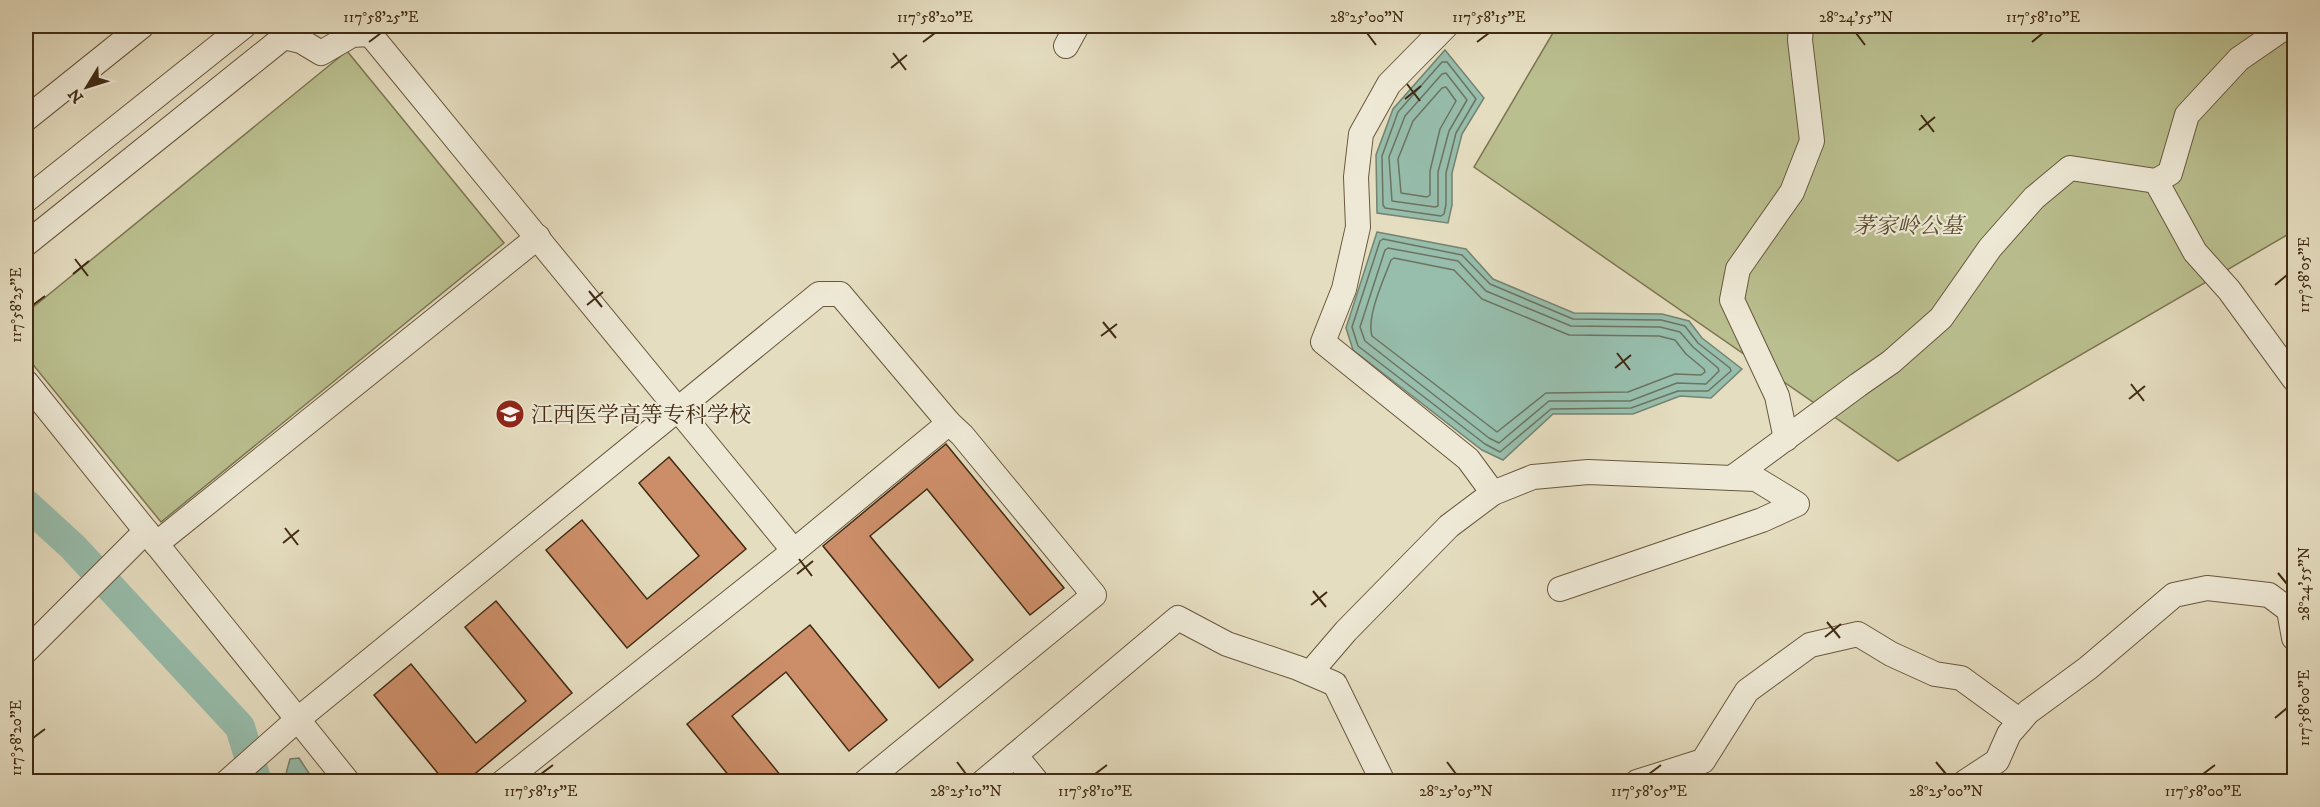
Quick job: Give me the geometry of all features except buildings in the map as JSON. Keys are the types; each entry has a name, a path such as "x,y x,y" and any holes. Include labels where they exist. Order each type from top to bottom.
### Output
{"street":[{"path":"26,119 142,26"},
{"path":"26,200 244,26"},
{"path":"1446,26 1389,84 1361,134 1356,177 1358,227 1344,289 1323,342 1468,459 1493,493"},
{"path":"1785,439 1777,396 1732,300 1738,269 1792,192 1812,141 1800,40 1801,26"},
{"path":"1732,478 1892,362 1941,318 1990,248 2034,198 2070,168 2156,181 2170,174 2187,115 2239,59 2288,26"},
{"path":"26,244 284,37 301,40 321,53 352,35 370,34 794,551"},
{"path":"2156,181 2195,252 2229,290 2295,379"},
{"path":"34,643 127,549 151,538 538,237"},
{"path":"227,782 289,727 819,294 840,294 949,423 962,435 1094,595 865,782"},
{"path":"26,382 151,538 289,727 348,782"},
{"path":"503,782 794,551 949,423"},
{"path":"1310,673 1346,631 1449,526 1493,493 1533,477 1588,472 1756,479 1797,504 1762,520 1560,589"},
{"path":"1965,782 1996,761 2009,734 2028,712 2088,668 2174,595 2207,588 2269,595 2289,610 2295,638"},
{"path":"983,782 1178,618 1227,644 1335,684 1383,782"},
{"path":"1637,782 1703,761 1747,691 1810,645 1858,634 1891,654 1935,674 1961,678 2020,721"},
{"path":"1015,755 1037,782"}],"green space":[{"name":"茅家岭公墓","path":"1557,26 2294,26 2294,231 1898,461 1474,167"},
{"path":"347,51 504,243 161,522 26,356 26,313"}],"water":[{"path":"1445,50 1484,98 1462,134 1452,173 1452,205 1448,223 1377,213 1376,155 1393,109"},
{"path":"1377,232 1466,249 1493,279 1574,313 1662,314 1689,321 1702,338 1742,369 1711,398 1680,396 1633,414 1553,414 1503,460 1482,450 1353,350 1346,328"},
{"path":"299,758 314,781 284,781 290,759"}],"waterway":[{"path":"26,504 73,547 240,727 257,782"}],"place":[{"name":"江西医学高等专科学校","path":"510,414"}]}
